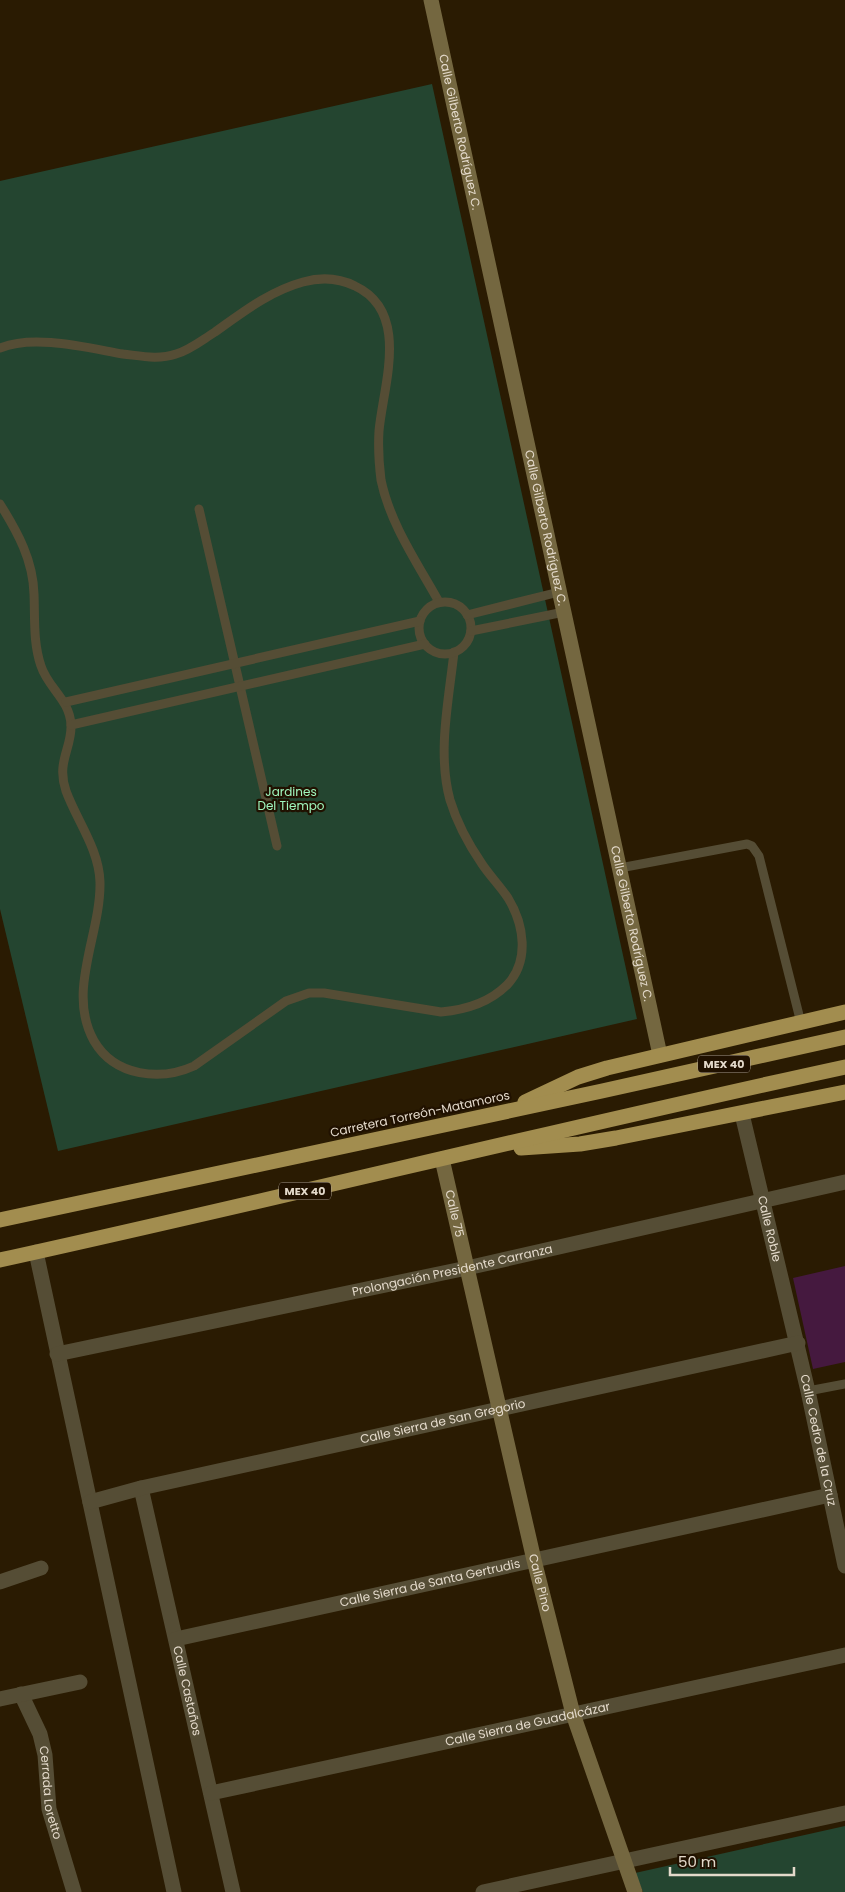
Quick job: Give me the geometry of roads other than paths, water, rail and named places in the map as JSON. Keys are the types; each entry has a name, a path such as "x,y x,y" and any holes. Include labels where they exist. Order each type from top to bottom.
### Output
{"highway":[{"path":"506,1112 578,1077 660,1055 845,1012"},
{"name":"Carretera Torreón-Matamoros","path":"0,1220 506,1112 845,1037"},
{"name":"MEX 40","path":"0,1260 482,1150 608,1118 845,1066"},
{"path":"482,1150 580,1144 742,1114 845,1092"}],"street":[{"name":"Calle Gilberto Rodríguez C.","path":"431,0 660,1055"},
{"name":"Calle Roble","path":"742,1114 798,1344"},
{"name":"Calle 75","path":"442,1159 467,1268"},
{"name":"Prolongación Presidente Carranza","path":"57,1354 467,1268 762,1199 845,1182"},
{"path":"36,1252 174,1892"},
{"name":"Calle Pino","path":"467,1268 534,1560 573,1714 636,1892"},
{"name":"Calle Cedro de la Cruz","path":"798,1344 845,1566"},
{"name":"Calle Sierra de San Gregorio","path":"90,1502 141,1488 798,1344"},
{"name":"Calle Castaños","path":"141,1488 233,1892"},
{"name":"Calle Sierra de Santa Gertrudis","path":"176,1639 830,1495"},
{"path":"0,1582 41,1568"},
{"name":"Calle Sierra de Guadalcázar","path":"211,1793 845,1656"},
{"path":"0,1699 80,1682"},
{"name":"Cerrada Loretto","path":"21,1694 40,1734 45,1755 49,1809 74,1892"},
{"path":"483,1892 845,1813"}],"lane":[{"path":"0,348 30,341 162,357 188,349 256,303 285,288 306,281 328,279 345,281 361,289 374,300 383,314 388,332 390,355 380,430 379,461 382,482 388,506 399,531 439,602"},
{"path":"0,504 28,555 34,587 37,653 47,680 66,702 71,725 62,768 66,790 96,860 100,880 100,898 82,997 85,1019 95,1042 110,1058 128,1069 149,1076 165,1076 194,1066 286,1001 309,993 324,992 441,1012 459,1010 490,998 513,979 518,971 523,950 516,913 507,896 482,864 460,827 449,797 445,734 454,652"},
{"path":"198,509 277,846"},
{"path":"467,615 559,592"},
{"path":"439,602 452,603 467,615 470,631 468,640 454,652 438,653 425,644 421,637 420,622 427,609 439,602"},
{"path":"470,631 564,612"},
{"path":"66,702 420,622"},
{"path":"71,725 425,644"},
{"path":"620,868 747,844 752,846 759,856 801,1023"},
{"path":"808,1391 845,1384"}],"park label":[{"name":"Jardines Del Tiempo","path":"291,799"}]}
